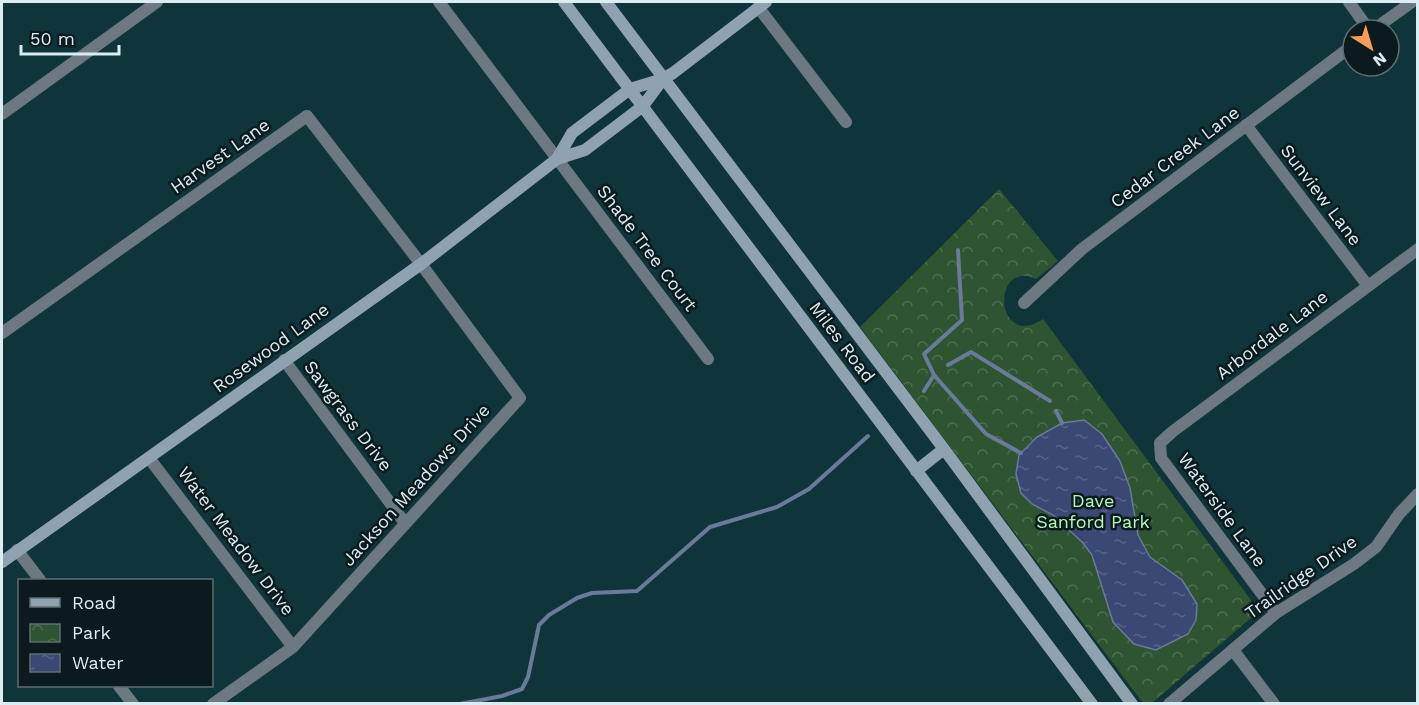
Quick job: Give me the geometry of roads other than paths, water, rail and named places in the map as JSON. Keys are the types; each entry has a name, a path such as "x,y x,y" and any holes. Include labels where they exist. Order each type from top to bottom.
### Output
{"main road":[{"name":"Miles Road","path":"564,2 1092,704"},
{"name":"Miles Road","path":"606,2 944,449 1132,704"},
{"name":"Rosewood Lane","path":"2,562 421,264 557,159 585,150 643,106 663,78 762,4"},
{"name":"Rosewood Lane","path":"557,159 572,133 630,89 663,78"},
{"path":"916,471 944,449"}],"street":[{"path":"2,114 157,2"},
{"name":"Shade Tree Court","path":"439,2 708,359"},
{"path":"1349,2 1362,18"},
{"path":"1389,18 1412,2"},
{"path":"762,4 846,122"},
{"name":"Cedar Creek Lane","path":"1024,303 1082,249 1341,54"},
{"name":"Harvest Lane","path":"2,333 307,116 421,264"},
{"name":"Sunview Lane","path":"1246,125 1368,286"},
{"name":"Arbordale Lane","path":"1161,458 1160,443 1172,432 1418,249"},
{"name":"Jackson Meadows Drive","path":"213,704 293,646 520,398 421,264"},
{"name":"Sawgrass Drive","path":"284,360 405,523"},
{"name":"Water Meadow Drive","path":"149,458 293,646"},
{"name":"Waterside Lane","path":"1161,458 1276,613"},
{"name":"Trailridge Drive","path":"1168,704 1276,613 1354,564 1376,547 1399,514 1418,494"},
{"path":"17,550 39,579"},
{"path":"1233,650 1274,704"},
{"path":"120,687 133,704"}],"water":[{"path":"1084,420 1102,434 1120,461 1130,488 1138,535 1150,557 1182,580 1197,604 1196,620 1188,634 1156,650 1134,644 1113,622 1092,555 1083,543 1053,515 1032,504 1021,493 1016,474 1019,455 1037,437 1062,423"}],"waterway":[{"path":"934,375 924,354 962,320 958,250"},
{"path":"948,365 971,352 1050,401"},
{"path":"924,391 934,375 986,434 1021,453"},
{"path":"1056,411 1062,423"},
{"path":"460,704 502,696 522,689 528,677 539,625 549,615 577,598 592,593 637,591 710,527 777,507 809,489 868,436"}],"park label":[{"name":"Dave Sanford Park","path":"1093,511"}]}
